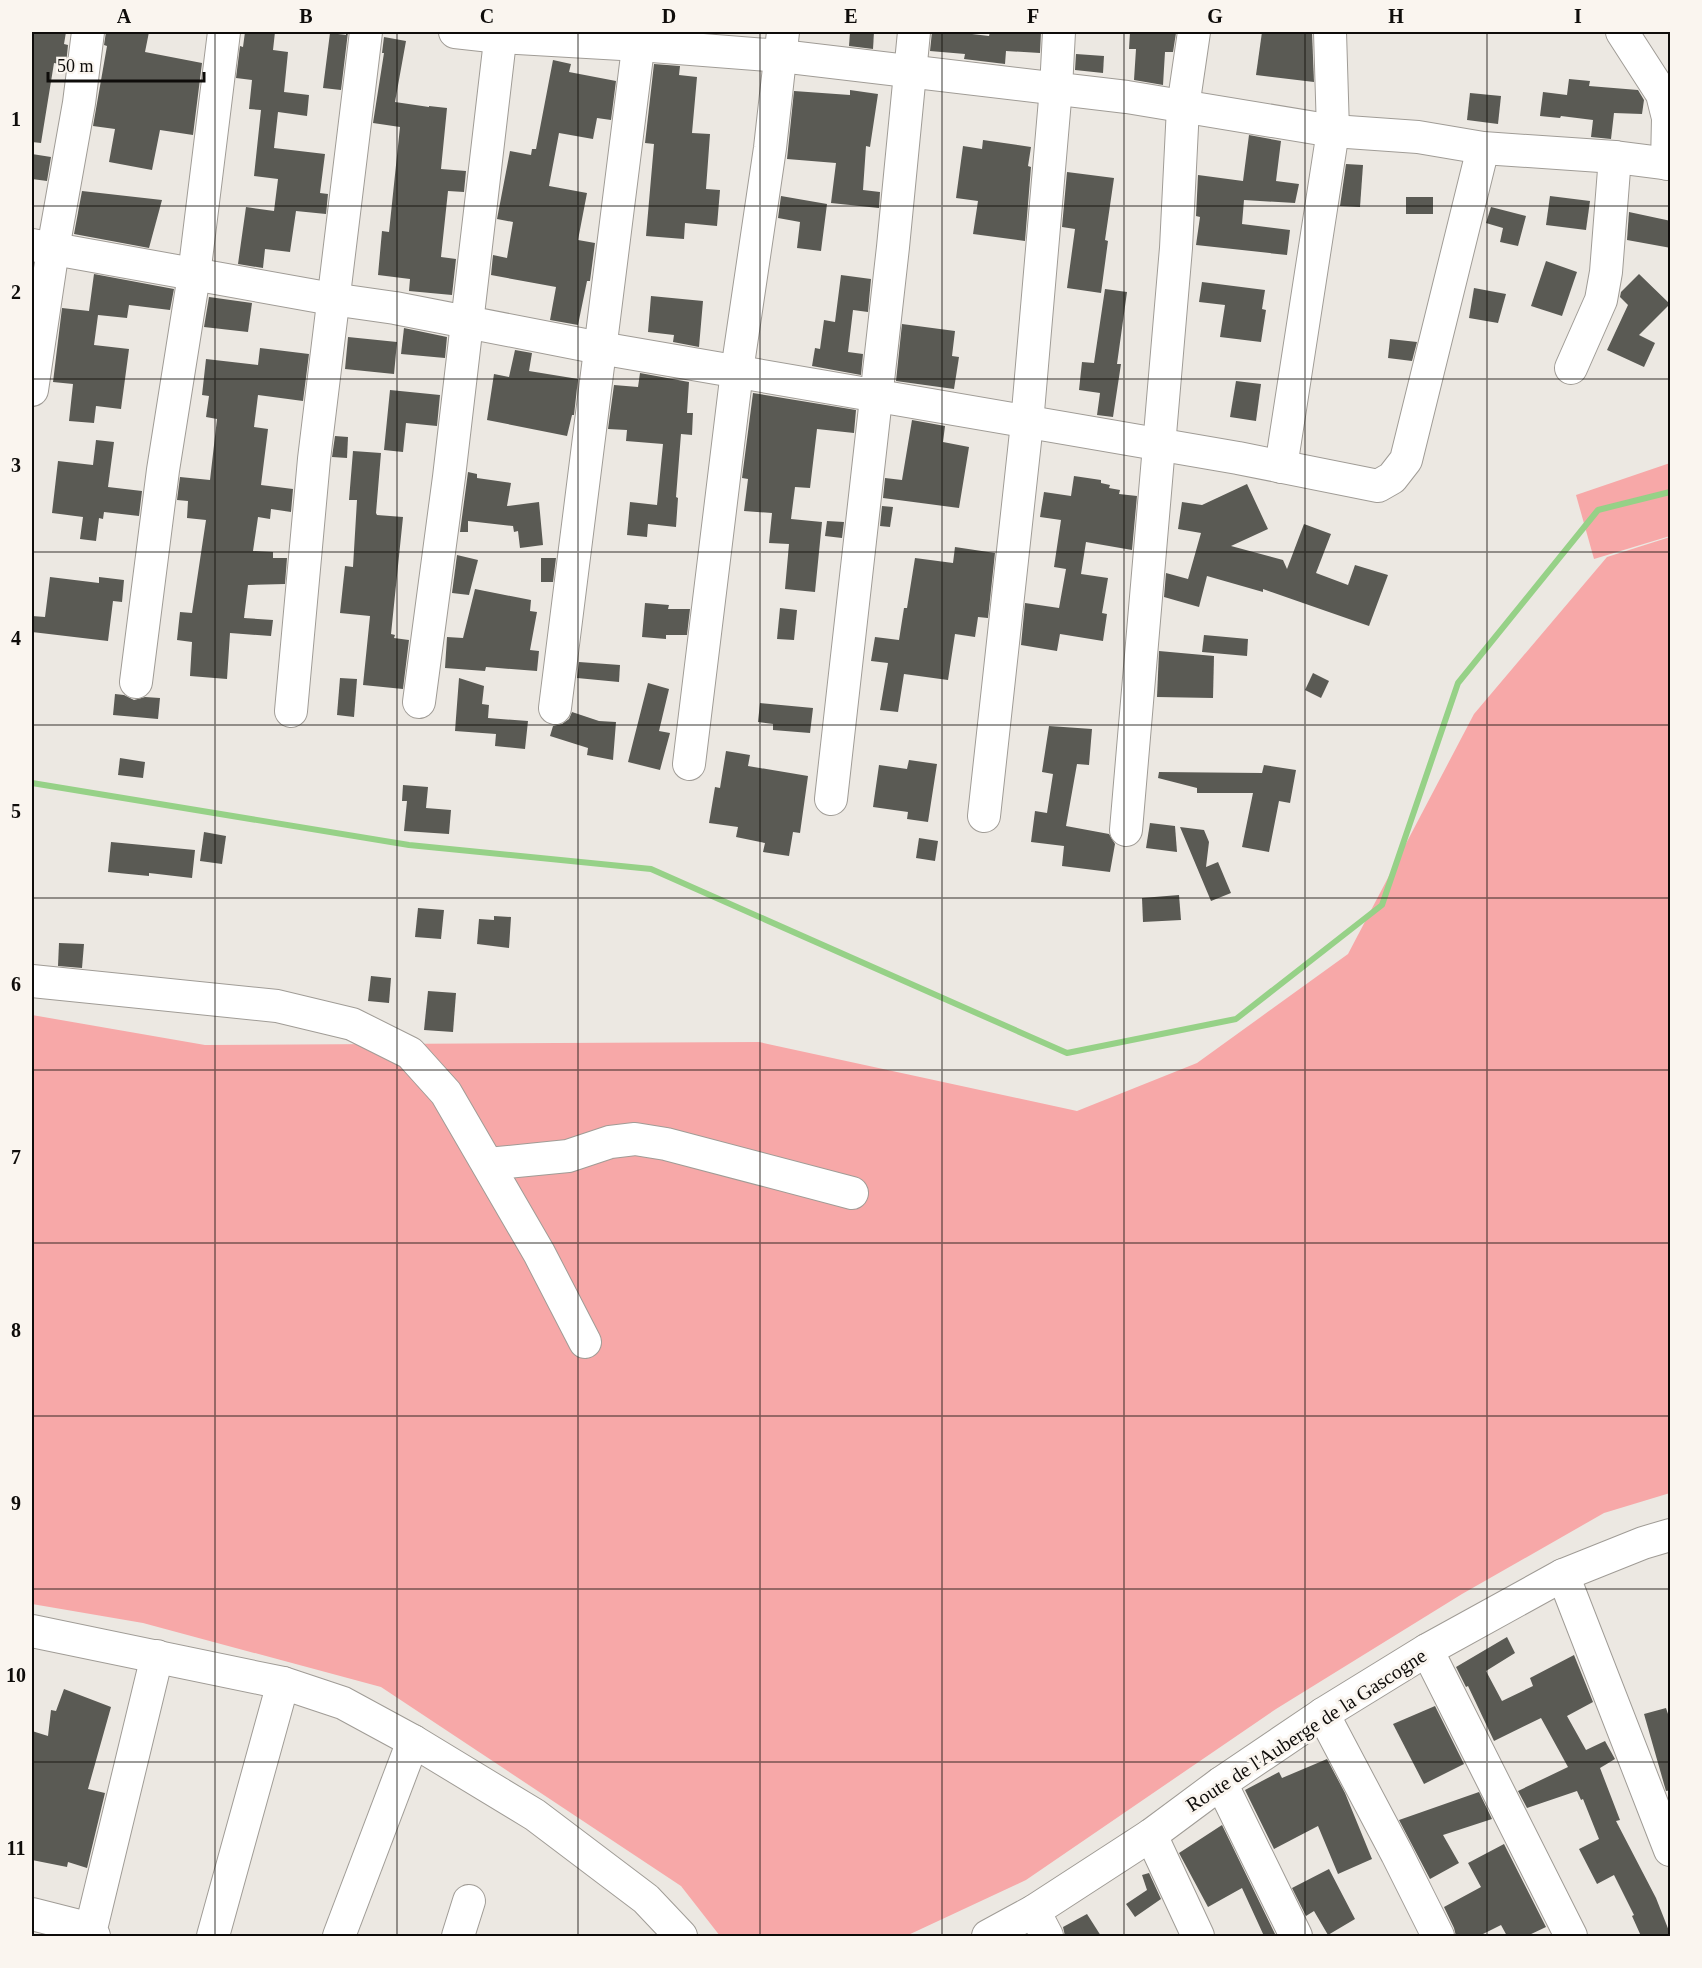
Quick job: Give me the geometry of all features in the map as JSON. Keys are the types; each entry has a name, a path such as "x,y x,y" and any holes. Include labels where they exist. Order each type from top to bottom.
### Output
{"street":[{"path":"32,390 42,247 79,103 88,32"},
{"path":"136,682 163,470 194,275 224,32"},
{"path":"291,711 314,459 366,32"},
{"path":"455,32 782,44 909,72 1127,97 1333,131 1418,137 1483,147 1615,157 1669,164 1668,118 1662,94 1622,32"},
{"path":"831,799 877,395 914,32"},
{"path":"984,816 1027,423 1059,32"},
{"path":"1126,830 1176,248 1183,107 1194,32"},
{"path":"1281,467 1333,131 1330,32"},
{"path":"419,702 449,477 500,34"},
{"path":"555,708 618,220 639,38"},
{"path":"688,764 737,371 770,148 782,44"},
{"path":"42,247 467,321 600,348 877,395 1378,486 1392,478 1407,460 1483,147"},
{"path":"1571,368 1601,300 1606,272 1615,157"},
{"path":"32,981 277,1006 352,1024 410,1053 446,1093 538,1253 585,1342"},
{"path":"488,1164 568,1156 610,1142 635,1139 666,1144 852,1193"},
{"name":"Route de l'Auberge de la Gascogne","path":"988,1936 1040,1924 1151,1834 1221,1784 1323,1714 1427,1650 1563,1575 1643,1543 1671,1535"},
{"path":"1563,1575 1671,1850"},
{"path":"32,1631 283,1683 343,1703 413,1741 535,1815 646,1899 681,1936"},
{"path":"1427,1650 1570,1936"},
{"path":"32,1914 93,1933 157,1656"},
{"path":"213,1936 283,1683"},
{"path":"1323,1714 1438,1936"},
{"path":"339,1936 413,1741"},
{"path":"1221,1784 1296,1936"},
{"path":"1151,1834 1198,1936"},
{"path":"458,1936 469,1901"}],"shaded area":[{"path":"1670,463 1670,536 1594,559 1576,495"},
{"path":"1670,537 1670,1493 1604,1513 1462,1594 1276,1709 1026,1880 906,1936 720,1936 681,1886 381,1687 143,1623 32,1604 32,1015 205,1045 759,1042 1077,1111 1197,1063 1348,954 1474,714 1607,557"}],"building":[{"path":"32,32 66,32 64,44 68,45 66,65 54,63 41,143 32,142"},
{"path":"106,32 149,32 145,52 202,63 193,135 160,130 152,170 109,162 115,129 93,126 107,46 104,45"},
{"path":"245,32 275,32 273,50 288,52 284,92 309,95 307,116 278,112 274,148 325,154 320,193 328,194 326,214 296,211 290,252 265,249 263,268 238,264 246,207 274,211 278,179 254,176 261,110 249,109 252,80 236,78 240,46 243,47"},
{"path":"348,32 341,90 323,88 330,33 346,35"},
{"path":"850,32 874,32 873,49 849,46"},
{"path":"932,32 989,36 990,32 1041,32 1040,53 1006,51 1005,64 964,59 965,54 930,51"},
{"path":"1130,32 1176,33 1173,52 1165,52 1163,85 1134,80 1136,49 1129,49"},
{"path":"1262,32 1312,32 1314,82 1256,75"},
{"path":"384,37 406,41 395,102 447,108 441,169 466,171 464,192 448,191 441,257 456,259 452,295 409,291 410,279 378,275 382,231 389,232 400,127 373,123 384,53 382,53"},
{"path":"1076,54 1104,56 1103,73 1075,70"},
{"path":"553,60 571,64 569,72 616,81 611,120 597,118 593,139 559,133 549,186 587,193 578,240 595,243 590,281 587,281 578,325 550,320 556,287 491,275 493,255 507,258 513,222 497,219 510,151 531,155 532,149 536,149"},
{"path":"654,64 680,66 679,75 697,77 692,133 710,134 706,189 720,190 717,226 685,223 684,239 646,236 654,144 645,143"},
{"path":"1569,79 1590,81 1589,86 1638,90 1644,100 1642,114 1614,113 1611,139 1591,137 1593,120 1540,116 1543,92 1567,95"},
{"path":"850,90 878,94 870,147 866,146 863,190 880,192 879,208 831,203 836,163 787,159 794,91 850,95"},
{"path":"1470,93 1501,96 1498,124 1467,120"},
{"path":"1249,135 1281,141 1276,181 1299,184 1295,203 1244,200 1242,224 1290,230 1287,255 1196,245 1200,217 1196,216 1198,175 1243,181"},
{"path":"983,140 1031,147 1025,241 973,234 978,201 956,198 963,146 982,149"},
{"path":"32,154 51,157 47,181 32,179"},
{"path":"1346,164 1363,165 1360,207 1340,206"},
{"path":"1067,172 1114,178 1105,240 1108,241 1101,293 1067,288 1075,229 1062,227"},
{"path":"82,191 162,200 149,248 74,234"},
{"path":"781,196 827,204 821,251 797,248 800,222 778,218"},
{"path":"1550,196 1590,201 1586,230 1546,225"},
{"path":"1406,197 1433,197 1433,214 1406,214"},
{"path":"1491,207 1526,216 1518,246 1500,242 1503,228 1486,223"},
{"path":"1629,212 1671,221 1671,248 1627,240"},
{"path":"1546,261 1577,272 1562,316 1531,306"},
{"path":"94,274 174,289 170,310 129,305 127,318 98,315 94,345 129,349 121,409 96,406 94,423 69,421 73,384 53,382 62,308 89,311"},
{"path":"1639,274 1670,304 1639,335 1655,343 1644,367 1607,350 1628,305 1620,297 1621,292"},
{"path":"841,275 871,279 868,312 853,310 848,352 863,354 861,375 812,366 815,348 820,349 824,320 835,322"},
{"path":"1202,282 1265,290 1262,309 1266,310 1261,342 1220,337 1225,305 1199,302"},
{"path":"1474,288 1506,294 1498,323 1469,318"},
{"path":"1105,289 1127,292 1117,364 1121,364 1113,417 1097,415 1100,393 1079,390 1082,362 1094,363"},
{"path":"651,296 703,301 699,347 673,342 674,335 648,332"},
{"path":"209,297 252,303 248,332 204,327"},
{"path":"902,324 955,331 952,356 959,357 954,389 896,381"},
{"path":"404,328 447,337 445,358 401,354"},
{"path":"348,337 397,342 394,374 345,369"},
{"path":"1390,339 1417,342 1412,361 1388,358"},
{"path":"260,348 309,354 303,401 258,395 254,427 268,429 261,485 293,489 291,512 271,509 270,519 258,517 253,551 273,552 273,558 287,558 285,584 248,585 244,618 273,620 271,636 230,633 227,679 190,676 192,642 177,640 180,612 192,613 206,520 187,518 188,501 177,500 180,477 210,480 217,419 206,417 209,396 202,395 206,359 258,365"},
{"path":"515,350 532,353 529,371 578,379 574,415 572,415 567,436 487,420 494,374 509,377"},
{"path":"640,373 689,382 687,413 693,413 692,435 681,434 676,527 648,524 647,537 627,535 630,502 657,505 663,444 626,441 627,430 608,429 614,385 638,387"},
{"path":"1236,381 1261,384 1256,421 1230,417"},
{"path":"390,390 440,395 437,426 406,423 403,452 384,450"},
{"path":"753,393 856,410 854,433 817,429 810,488 795,487 791,519 822,522 815,592 785,589 789,544 769,543 772,513 744,511 748,479 742,478"},
{"path":"912,420 945,426 943,442 969,447 959,508 883,498 885,478 902,480"},
{"path":"335,436 348,437 347,458 332,457"},
{"path":"96,440 114,442 108,487 142,491 139,516 104,512 103,519 99,518 96,541 80,539 83,517 52,513 58,461 93,465"},
{"path":"353,451 381,453 376,513 377,515 403,517 391,634 395,635 394,638 409,640 403,689 363,685 370,616 340,613 345,566 353,567 357,500 349,500"},
{"path":"468,472 477,474 477,478 511,483 507,506 539,502 543,545 520,548 518,531 514,532 513,526 468,521 468,532 460,532"},
{"path":"1074,476 1101,480 1101,483 1110,485 1109,488 1120,490 1119,494 1137,496 1132,550 1086,542 1081,574 1108,578 1102,613 1107,614 1103,641 1060,634 1057,651 1021,645 1025,603 1059,608 1066,569 1054,567 1061,520 1040,517 1044,492 1071,496"},
{"path":"1247,484 1268,529 1231,546 1283,560 1287,569 1304,524 1331,534 1316,573 1348,585 1355,565 1388,575 1369,626 1263,589 1263,592 1207,576 1199,607 1164,597 1166,573 1188,579 1201,533 1178,529 1182,502 1202,505"},
{"path":"882,506 893,507 890,527 880,526"},
{"path":"827,521 844,522 842,538 825,536"},
{"path":"955,547 995,553 988,618 978,617 975,637 955,634 948,680 904,674 898,712 880,710 888,663 871,661 875,637 899,640 915,558 953,563"},
{"path":"457,555 478,560 469,595 452,593"},
{"path":"541,558 556,558 553,582 541,582"},
{"path":"50,577 99,583 99,577 124,580 122,602 113,601 108,641 32,632 32,616 45,617"},
{"path":"475,589 531,600 530,611 537,612 530,650 539,651 537,671 486,667 485,671 445,668 447,637 463,638"},
{"path":"645,603 669,605 668,609 690,609 687,635 666,635 666,639 642,637"},
{"path":"780,608 797,610 794,640 777,639"},
{"path":"1204,635 1248,639 1247,656 1202,652"},
{"path":"1159,651 1214,656 1213,698 1157,697"},
{"path":"579,662 620,665 619,682 577,678"},
{"path":"1313,673 1329,681 1321,698 1305,690"},
{"path":"340,678 357,679 354,717 337,715"},
{"path":"459,678 484,686 482,704 489,705 488,718 528,721 525,749 495,746 496,734 455,731"},
{"path":"648,683 669,689 659,731 670,733 660,770 628,762"},
{"path":"115,694 134,700 145,697 160,698 158,719 113,715"},
{"path":"760,703 813,708 810,733 773,730 773,724 758,722"},
{"path":"572,712 599,721 616,722 613,760 587,755 588,748 550,736 553,726 569,719"},
{"path":"1049,726 1092,729 1089,765 1077,764 1066,826 1109,834 1115,844 1110,872 1062,866 1064,846 1031,842 1035,811 1047,813 1053,774 1042,772"},
{"path":"726,751 750,755 748,766 808,776 800,833 793,832 789,856 763,852 765,843 736,837 738,827 709,823 715,787 720,788"},
{"path":"120,758 145,762 143,778 118,775"},
{"path":"909,760 937,764 928,822 907,819 908,812 873,807 879,765 907,769"},
{"path":"1264,765 1296,770 1290,803 1279,801 1269,852 1242,847 1253,793 1197,793 1197,788 1158,778 1159,772 1262,773"},
{"path":"403,785 428,787 426,808 451,810 449,834 404,831 407,801 402,801"},
{"path":"1150,823 1175,826 1177,852 1146,848"},
{"path":"1180,827 1204,830 1209,842 1206,867 1218,862 1231,893 1211,901"},
{"path":"204,832 226,836 222,864 200,861"},
{"path":"919,838 938,841 935,861 916,858"},
{"path":"111,842 195,850 192,878 149,873 149,876 108,872"},
{"path":"1179,895 1181,920 1143,922 1142,898"},
{"path":"418,908 444,910 441,939 415,937"},
{"path":"494,916 511,917 509,948 477,944 479,919 494,920"},
{"path":"59,943 84,944 82,968 58,966"},
{"path":"371,976 391,978 389,1003 368,1001"},
{"path":"428,991 456,993 453,1032 424,1030"},
{"path":"1507,1637 1515,1653 1486,1671 1502,1701 1533,1686 1530,1678 1574,1655 1593,1702 1567,1716 1586,1750 1605,1741 1615,1759 1600,1768 1620,1820 1616,1821 1656,1898 1671,1936 1641,1936 1632,1916 1634,1915 1614,1875 1597,1884 1579,1849 1599,1839 1583,1799 1581,1800 1577,1791 1527,1808 1518,1791 1568,1767 1541,1718 1494,1741 1468,1686 1466,1687 1456,1667"},
{"path":"64,1689 111,1707 88,1789 105,1793 87,1868 68,1862 67,1867 32,1860 32,1731 48,1736 51,1710 56,1711"},
{"path":"1435,1706 1464,1764 1424,1784 1393,1724"},
{"path":"1666,1708 1671,1723 1671,1790 1666,1791 1644,1714"},
{"path":"1327,1759 1345,1793 1372,1859 1338,1874 1318,1826 1274,1849 1245,1790 1279,1772 1282,1778"},
{"path":"1479,1792 1492,1819 1443,1835 1459,1863 1430,1879 1399,1820"},
{"path":"1222,1825 1275,1934 1264,1936 1242,1888 1208,1907 1179,1853"},
{"path":"1504,1844 1546,1927 1527,1936 1507,1936 1501,1925 1479,1936 1456,1936 1444,1907 1481,1887 1468,1863"},
{"path":"1329,1869 1355,1919 1328,1935 1314,1911 1306,1916 1292,1888"},
{"path":"1149,1873 1161,1899 1135,1917 1126,1904 1147,1890 1142,1875"},
{"path":"1087,1914 1101,1936 1065,1936 1063,1927"}],"waterway":[{"path":"32,783 409,845 651,869 1067,1053 1236,1019 1382,905 1458,683 1598,510 1670,492"}]}
